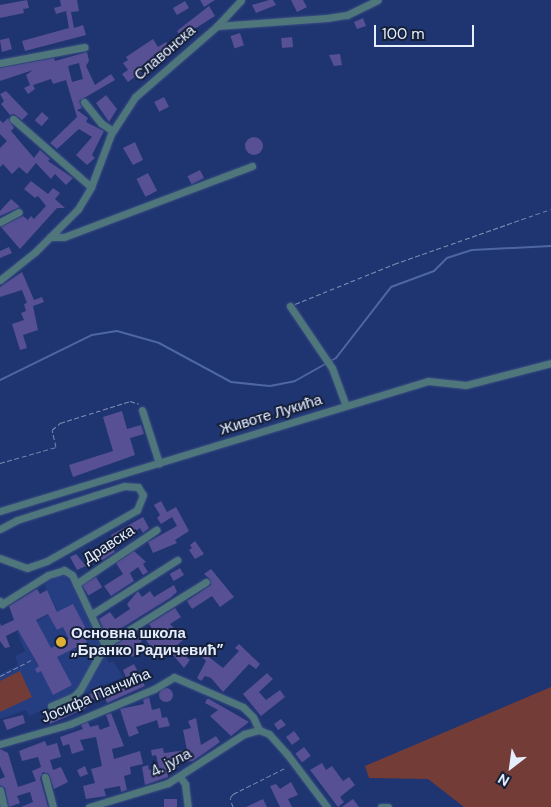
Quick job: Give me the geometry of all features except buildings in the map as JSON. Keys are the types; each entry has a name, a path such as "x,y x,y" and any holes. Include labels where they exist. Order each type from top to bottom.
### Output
{"street":[{"name":"Славонска","path":"0,280 50,237 78,208 92,187 113,131 135,97 218,26 241,0"},
{"path":"218,26 347,15 378,0"},
{"path":"0,63 85,47"},
{"path":"84,102 113,131"},
{"path":"13,119 92,187"},
{"path":"50,237 64,237 252,166"},
{"path":"0,222 19,212"},
{"path":"290,306 331,366 346,406"},
{"name":"Животе Лукића","path":"0,511 428,381 466,385 551,363"},
{"path":"142,410 159,463"},
{"path":"0,529 17,520 124,486 138,487 143,495 137,510 46,561 27,568 0,558"},
{"name":"Дравска","path":"76,584 156,530"},
{"path":"92,614 177,560"},
{"path":"1,603 59,570 69,572 92,614 105,645"},
{"path":"51,706 80,690 105,645 206,582"},
{"name":"Јосифа Панчића","path":"0,744 70,724 154,689 171,676 235,702 253,717 260,730 273,738 294,763 326,807"},
{"name":"4. јула","path":"89,807 180,777 244,734 260,730"},
{"path":"45,777 53,807"},
{"path":"180,777 185,784 188,807"},
{"path":"0,790 4,807"},
{"path":"381,807 388,807"}],"path":[{"path":"290,306 394,264 551,209"},
{"path":"0,463 56,447 52,430 60,423 130,401 142,410"},
{"path":"0,676 32,660"},
{"path":"233,807 230,798 233,794 294,763"}],"shaded area":[{"name":"Основна школа „Бранко Радичевић”","path":"58,575 65,576 71,583 109,663 113,661 123,677 29,716 26,710 0,719 0,674 18,665 15,656 25,651 17,632 57,610 43,582"},
{"path":"20,671 32,697 0,712 0,681"},
{"path":"551,687 551,807 464,807 428,779 369,778 365,766"}],"waterway":[{"path":"0,380 92,335 117,331 159,343 231,382 270,386 295,381 336,358 391,287 434,271 447,258 472,250 551,246"}],"place":[{"name":"Основна школа „Бранко Радичевић”","path":"61,642"}]}
